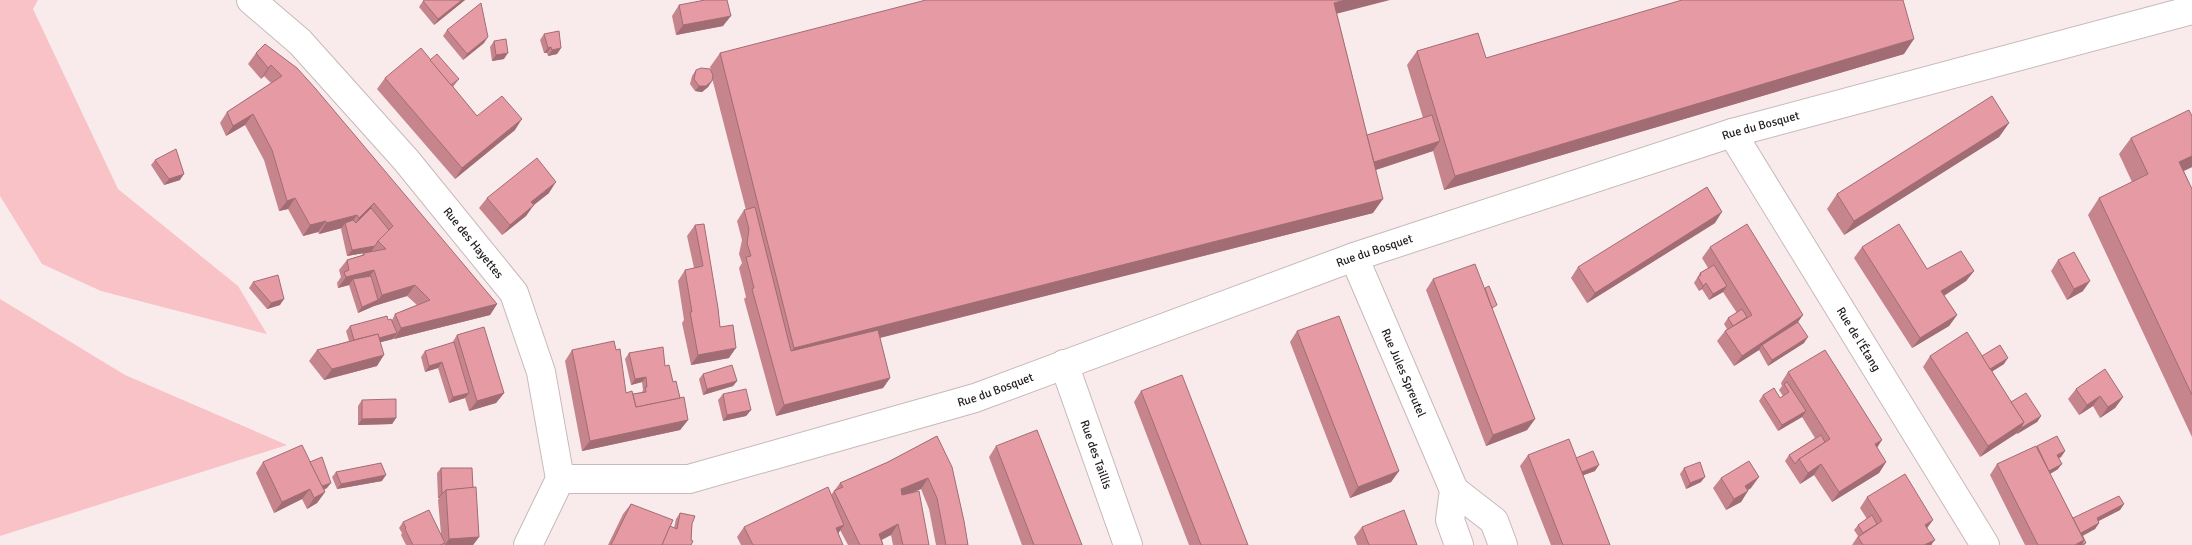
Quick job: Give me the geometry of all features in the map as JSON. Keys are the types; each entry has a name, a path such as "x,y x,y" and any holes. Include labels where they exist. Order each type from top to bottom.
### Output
{"street":[{"name":"Rue des Hayettes","path":"251,0 300,42 406,160 514,293 541,372 560,479"},
{"name":"Rue du Bosquet","path":"560,479 689,478 976,398 1354,257 1732,134 2192,10"},
{"name":"Rue de l'Étang","path":"1732,134 1985,545"},
{"name":"Rue Jules Spreutel","path":"1354,257 1454,490 1494,521 1503,545"},
{"name":"Rue des Taillis","path":"1064,364 1128,545"},
{"path":"528,545 560,479"},
{"path":"1454,490 1450,520 1459,545"}],"shaded area":[{"path":"0,0 38,0 33,9 118,189 238,286 267,334 101,291 42,264 0,196"},
{"path":"0,299 125,375 287,445 0,536"}],"building":[{"path":"462,0 438,19 423,1"},
{"path":"705,0 727,0 731,16 683,25 679,5"},
{"path":"926,0 1345,0 1334,3 1383,199 794,348 720,53"},
{"path":"1682,0 1903,0 1914,39 1455,176 1417,51 1478,33 1486,58"},
{"path":"481,3 488,37 467,54 447,30"},
{"path":"559,31 561,48 552,50 551,47 548,48 544,34"},
{"path":"506,39 508,53 496,55 494,41"},
{"path":"265,44 297,68 315,88 497,304 401,328 395,314 430,300 415,285 382,295 374,270 346,277 344,272 349,270 347,260 364,255 364,253 386,249 378,241 393,226 374,203 359,218 357,215 310,225 295,198 287,201 272,150 253,114 233,126 227,112 282,76 271,65 268,68 256,53"},
{"path":"421,48 477,116 502,96 522,119 462,168 385,78"},
{"path":"437,54 459,79 451,85 430,60"},
{"path":"701,68 710,69 713,75 712,81 706,86 699,86 694,79 696,70"},
{"path":"1992,96 2009,123 1854,221 1837,194"},
{"path":"2189,110 2192,116 2192,156 2179,162 2192,189 2192,395 2099,198 2148,174 2131,138"},
{"path":"1432,115 1440,141 1374,162 1367,135"},
{"path":"176,149 184,174 169,179 155,160"},
{"path":"537,158 556,182 531,202 534,205 510,225 487,198"},
{"path":"1707,187 1722,212 1595,293 1578,267"},
{"path":"755,207 791,351 878,330 890,378 784,405 752,289 754,288 746,257 751,256 747,243 749,229 744,210"},
{"path":"371,208 389,230 375,246 352,250 345,223 353,220 356,223"},
{"path":"704,224 720,327 733,325 736,348 698,355 685,270 703,266 695,225"},
{"path":"1747,224 1803,315 1742,356 1725,331 1752,315 1710,247"},
{"path":"1899,224 1927,269 1961,251 1974,271 1941,291 1957,315 1920,338 1862,247"},
{"path":"2074,252 2090,281 2074,289 2058,260"},
{"path":"1475,264 1535,419 1493,435 1433,279"},
{"path":"1714,265 1727,286 1713,294 1706,283 1703,286 1698,277 1701,275 1700,273"},
{"path":"278,275 284,299 271,303 253,282"},
{"path":"371,276 378,300 362,307 353,279"},
{"path":"1489,286 1497,305 1492,308 1485,288"},
{"path":"1742,309 1747,317 1733,326 1728,318"},
{"path":"387,316 388,320 391,319 397,333 379,338 378,334 354,340 350,326"},
{"path":"1339,316 1399,471 1358,487 1297,331"},
{"path":"1798,322 1808,337 1772,360 1762,345"},
{"path":"484,327 504,393 477,401 457,335"},
{"path":"1967,332 2024,422 1988,446 1930,356"},
{"path":"378,334 384,355 332,369 317,350"},
{"path":"614,341 616,350 620,349 626,393 632,391 636,407 684,397 688,420 590,441 572,350"},
{"path":"454,342 469,393 453,397 442,362 429,366 425,351"},
{"path":"2000,345 2008,358 1990,369 1982,356"},
{"path":"663,347 665,366 669,365 673,382 676,381 680,398 636,407 633,394 646,392 646,377 635,379 629,353"},
{"path":"1825,350 1882,440 1875,444 1886,462 1839,492 1821,464 1808,473 1799,459 1830,439 1788,372"},
{"path":"732,365 737,381 707,389 703,374"},
{"path":"2105,369 2123,397 2108,407 2100,396 2087,405 2076,389"},
{"path":"1182,375 1248,545 1201,545 1141,391"},
{"path":"1787,382 1806,411 1782,425 1763,395 1774,388 1780,398 1789,392 1784,384"},
{"path":"746,389 751,410 727,415 723,394"},
{"path":"2026,393 2041,416 2021,428 2024,422 2011,402"},
{"path":"396,399 396,418 362,419 362,400"},
{"path":"1037,430 1082,545 1034,545 996,446"},
{"path":"1821,435 1825,442 1799,459 1795,464 1789,455"},
{"path":"937,436 952,467 968,545 946,545 937,498 928,478 901,489 902,495 919,491 929,545 903,545 898,524 879,534 883,545 860,545 834,491 843,487 840,483 888,462"},
{"path":"2057,436 2065,451 2057,455 2062,464 2049,471 2037,446"},
{"path":"1569,439 1610,545 1563,545 1528,455"},
{"path":"302,445 325,492 314,498 310,489 282,502 263,462"},
{"path":"2036,446 2084,540 2075,545 2038,545 1997,464"},
{"path":"1593,451 1599,465 1582,472 1576,458"},
{"path":"322,457 331,483 322,486 310,462"},
{"path":"1749,461 1759,477 1745,486 1748,491 1734,499 1721,478"},
{"path":"1700,462 1705,477 1690,483 1684,468"},
{"path":"381,463 386,475 341,484 336,472"},
{"path":"441,468 472,468 473,488 446,490 442,493"},
{"path":"1905,474 1933,520 1925,525 1935,540 1924,545 1863,545 1858,537 1882,521 1867,497"},
{"path":"476,487 479,537 449,539 446,490"},
{"path":"828,487 844,525 836,528 843,545 753,545 744,527"},
{"path":"2119,496 2124,504 2097,518 2099,523 2081,533 2086,543 2081,545 2084,540 2073,518"},
{"path":"631,504 673,520 662,545 611,545"},
{"path":"429,510 445,543 440,545 413,545 403,522"},
{"path":"1404,510 1417,545 1369,545 1362,527"},
{"path":"680,513 695,516 692,524 691,540 693,541 691,545 662,545 670,526 677,529"},
{"path":"1872,515 1877,524 1863,533 1858,525"}]}
